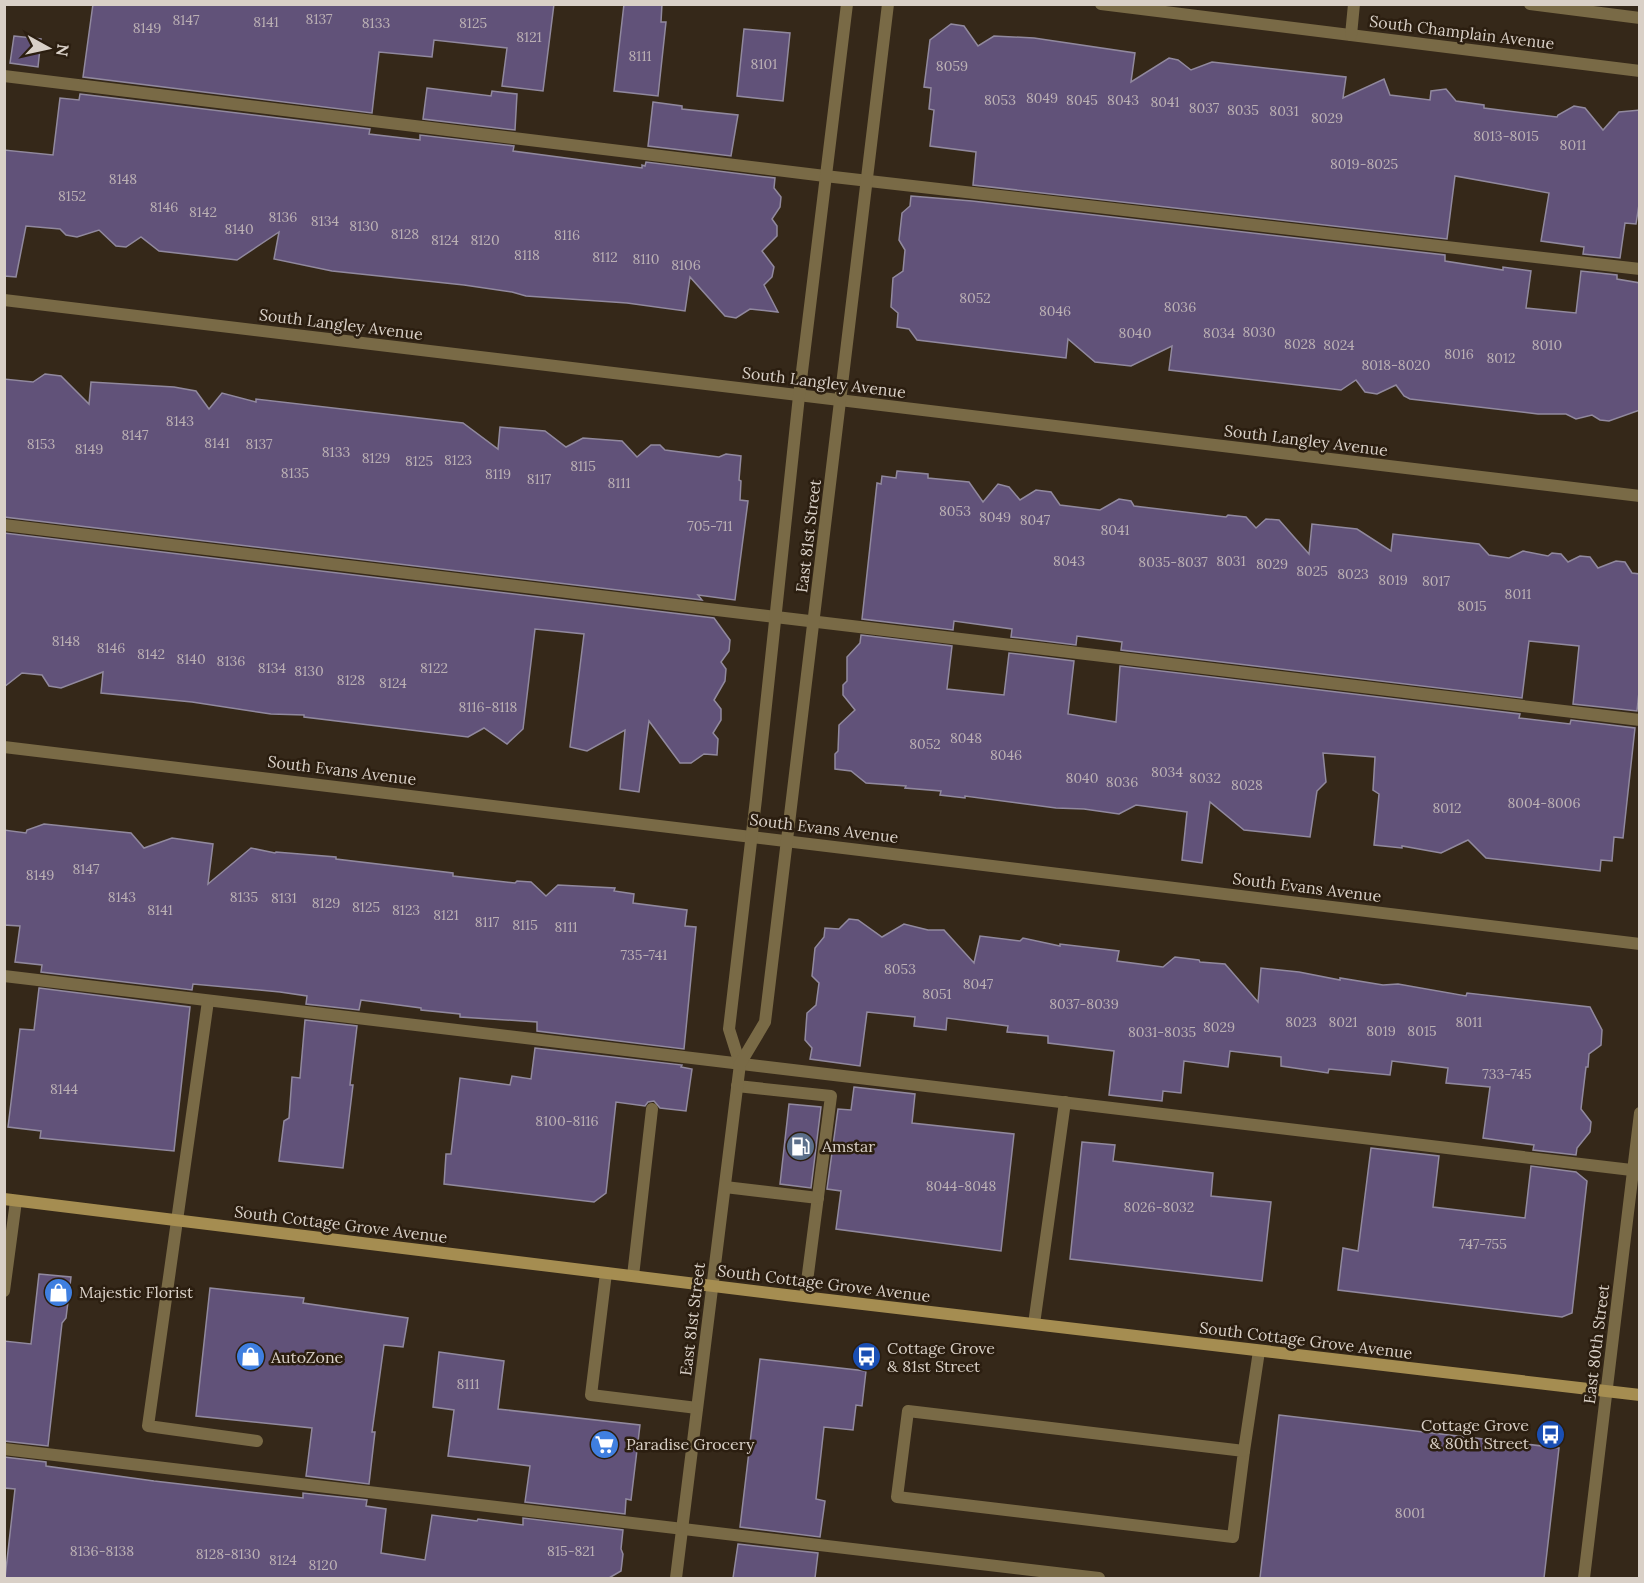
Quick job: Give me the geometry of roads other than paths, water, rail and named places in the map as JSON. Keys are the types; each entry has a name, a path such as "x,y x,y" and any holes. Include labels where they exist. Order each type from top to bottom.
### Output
{"main road":[{"name":"South Cottage Grove Avenue","path":"10,1200 712,1286 1640,1395"}],"street":[{"name":"East 81st Street","path":"740,1064 729,1029 799,396 847,4"},
{"name":"East 81st Street","path":"676,1578 740,1064 765,1022 888,4"},
{"name":"South Champlain Avenue","path":"1101,4 1640,70"},
{"path":"1351,35 1354,4"},
{"path":"1530,4 1640,18"},
{"path":"4,76 825,176 1640,269"},
{"name":"South Langley Avenue","path":"4,300 1640,496"},
{"path":"4,525 1640,720"},
{"name":"South Evans Avenue","path":"4,747 1640,944"},
{"path":"4,976 1636,1170"},
{"path":"208,1001 148,1426 257,1440"},
{"path":"737,1086 831,1096 805,1297"},
{"path":"1034,1324 1065,1102"},
{"path":"633,1276 652,1109"},
{"name":"East 80th Street","path":"1584,1578 1636,1170 1640,1113"},
{"path":"725,1187 818,1198"},
{"path":"4,1290 10,1200"},
{"path":"606,1273 591,1395 697,1408"},
{"path":"1244,1451 908,1411 897,1497 1233,1537 1259,1351"},
{"path":"4,1449 1099,1578"}],"place":[{"name":"Amstar","path":"801,1146"},
{"name":"Majestic Florist","path":"58,1292"},
{"name":"AutoZone","path":"250,1357"},
{"name":"Cottage Grove & 81st Street","path":"866,1357"},
{"name":"Cottage Grove & 80th Street","path":"1550,1434"},
{"name":"Paradise Grocery","path":"605,1444"}]}
